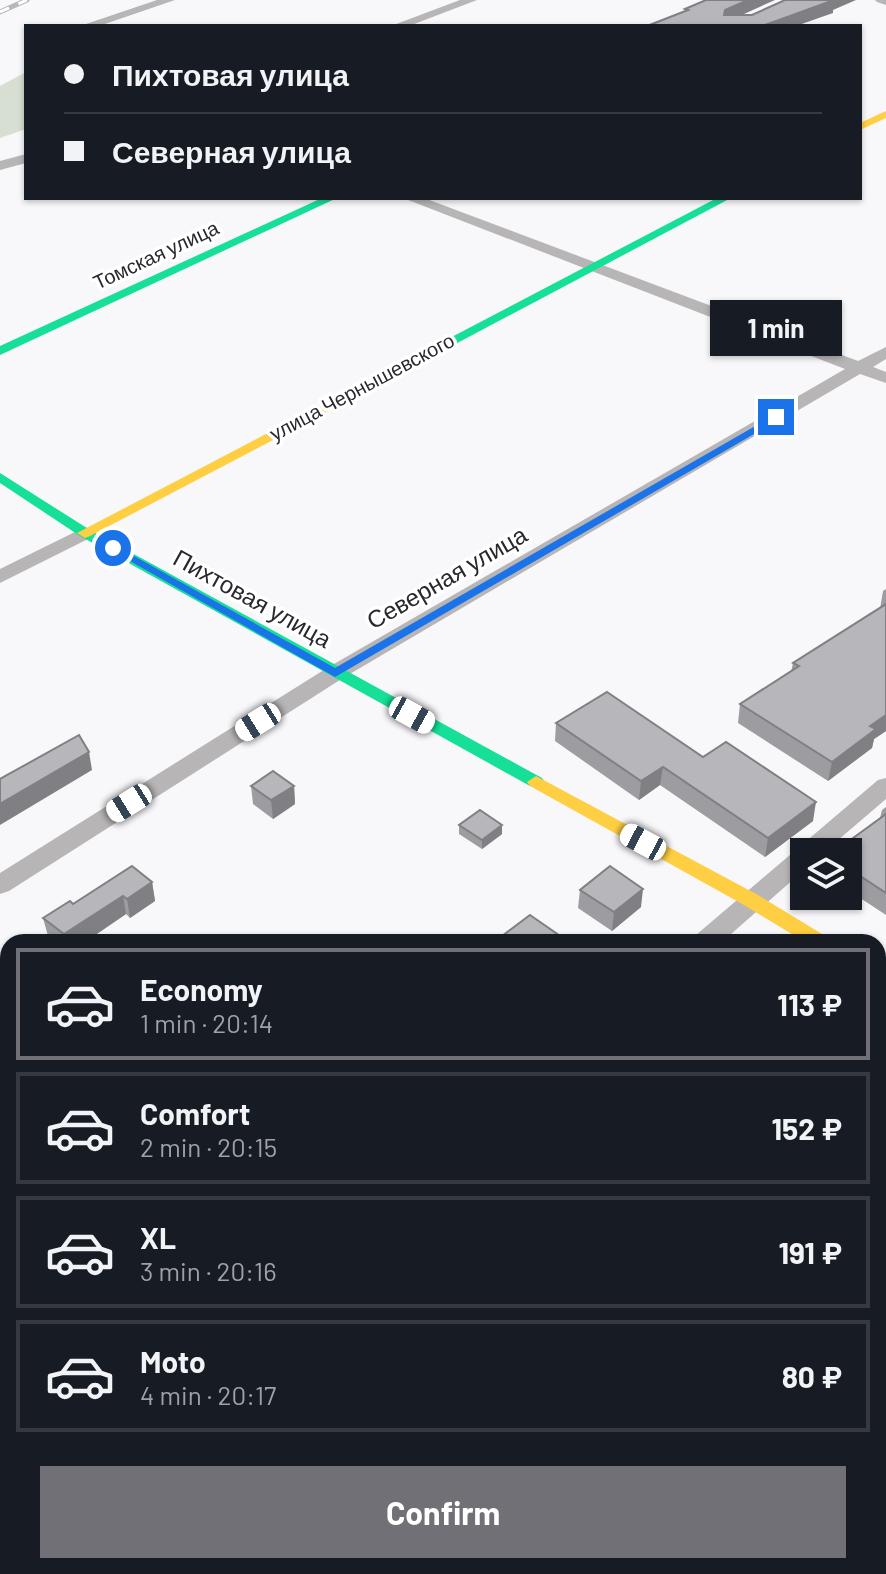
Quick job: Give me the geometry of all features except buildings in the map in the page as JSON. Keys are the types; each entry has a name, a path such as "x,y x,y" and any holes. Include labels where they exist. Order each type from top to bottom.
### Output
{"street":[{"path":"92,24 169,0"},
{"path":"403,24 471,0"},
{"path":"862,126 886,114"},
{"path":"0,166 24,159"},
{"name":"Томская улица","path":"0,351 327,200"},
{"path":"415,200 886,378"},
{"name":"улица Чернышевского","path":"0,577 721,200"},
{"name":"Северная улица","path":"0,885 335,673 886,352"},
{"name":"Пихтовая улица","path":"0,477 85,533 751,900 807,934"},
{"path":"825,838 886,786"},
{"path":"714,934 790,867"}],"shaded area":[{"path":"24,73 24,130 0,138 0,86"}],"railway":[{"path":"0,12 27,0"}],"traffic: fast":[{"path":"0,351 327,200"},
{"path":"409,363 721,200"},
{"path":"0,477 85,533 536,782"}],"traffic: slow":[{"path":"862,126 886,114"},
{"path":"85,533 409,363"},
{"path":"536,782 807,934"}],"route":[{"path":"113,548 335,673 776,417"}]}
